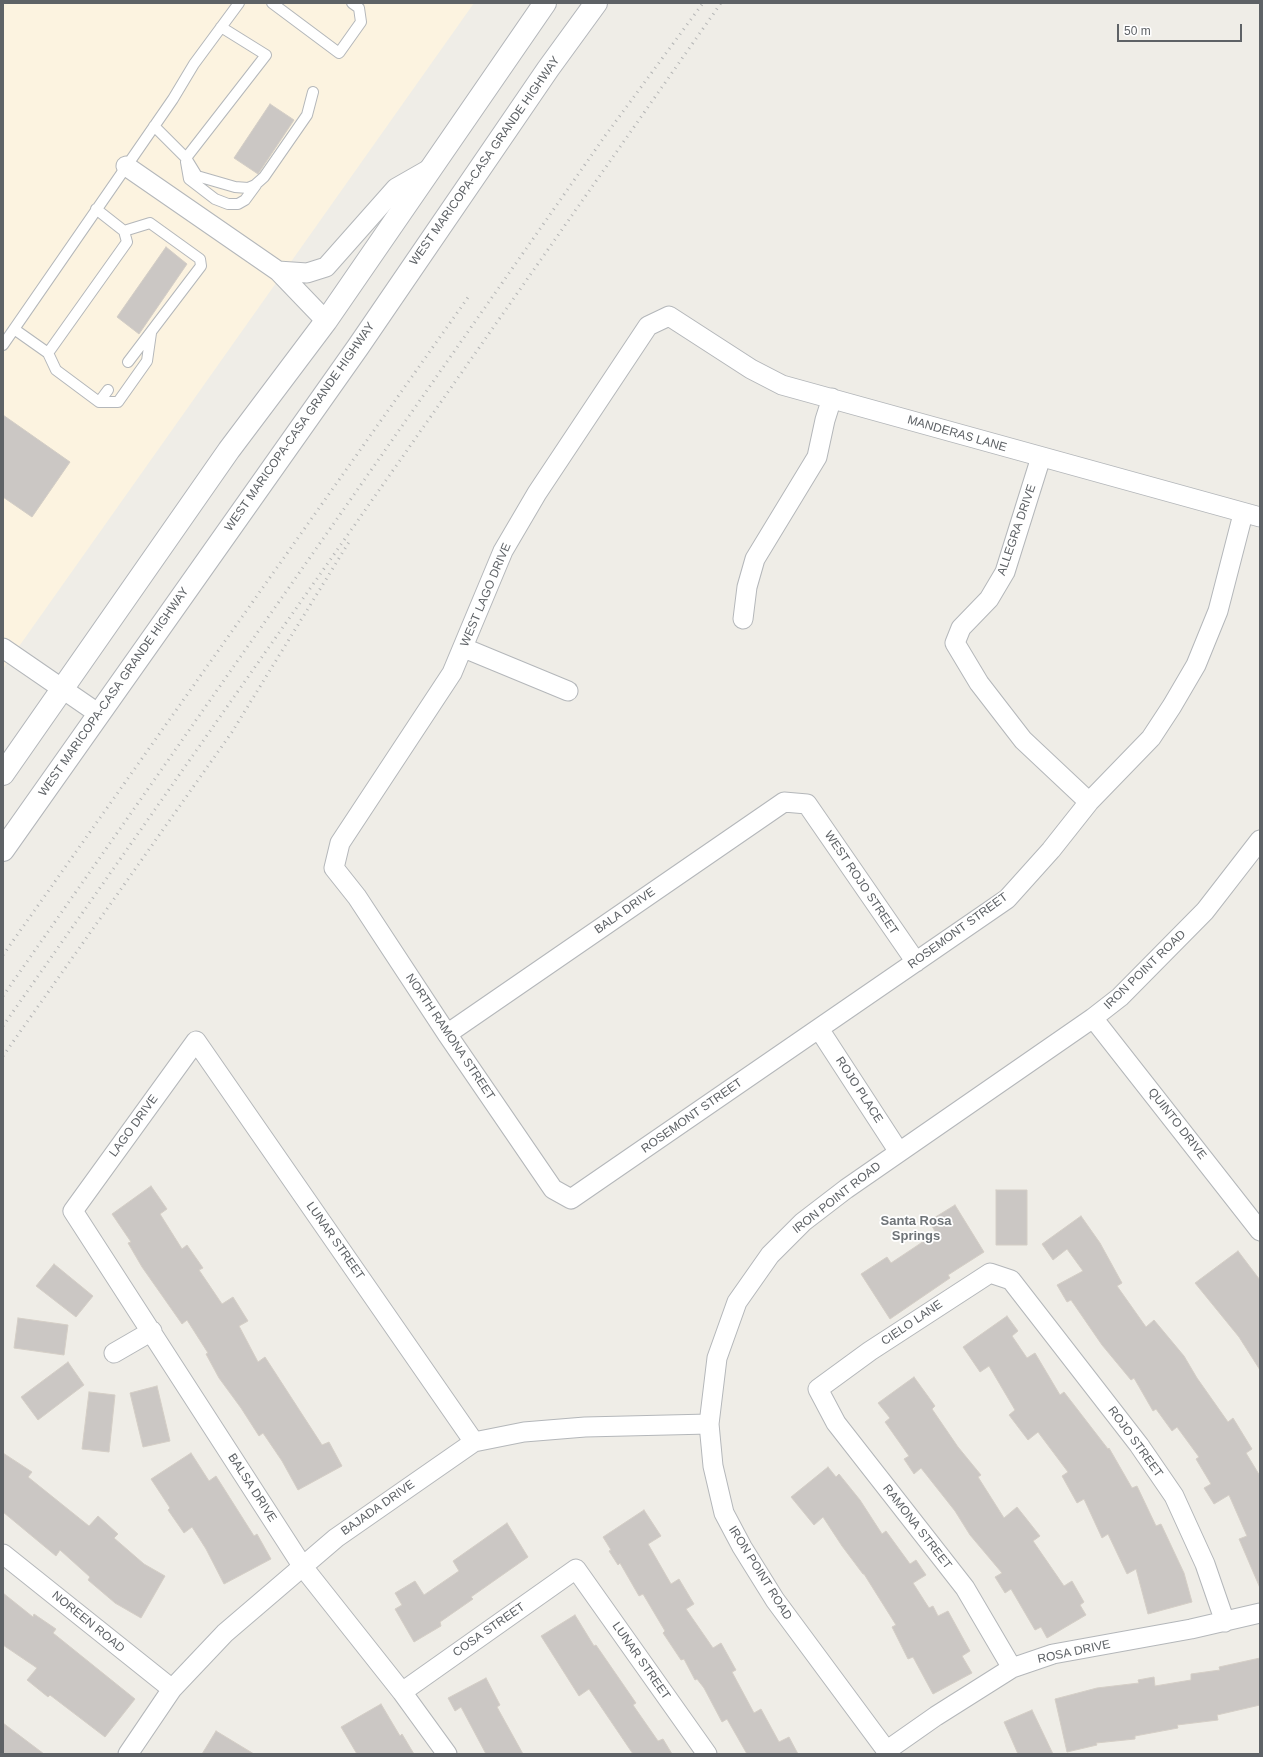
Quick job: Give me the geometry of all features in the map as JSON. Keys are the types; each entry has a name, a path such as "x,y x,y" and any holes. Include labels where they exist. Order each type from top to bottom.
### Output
{"main road":[{"path":"3,774 64,689 229,450 326,321 545,3"},
{"name":"WEST MARICOPA-CASA GRANDE HIGHWAY","path":"3,850 358,347 548,69 596,3"}],"street":[{"path":"126,166 278,271 326,321"},
{"path":"278,271 307,273 326,267 396,188 431,168"},
{"name":"MANDERAS LANE","path":"669,316 751,369 782,385 1251,516"},
{"name":"WEST LAGO DRIVE","path":"334,868 340,844 452,673 464,648 503,552 537,493 648,326 669,316"},
{"path":"743,618 747,587 755,559 817,457 825,420 832,398"},
{"name":"ALLEGRA DRIVE","path":"1041,457 1005,572 989,599 961,628 955,643 979,683 1023,740 1088,802"},
{"name":"ROSEMONT STREET","path":"571,1199 1007,899 1051,850 1088,802 1151,738 1172,706 1196,665 1218,611 1251,516"},
{"path":"3,648 99,714"},
{"path":"464,648 568,690"},
{"name":"BALA DRIVE","path":"447,1034 784,802 807,804"},
{"name":"WEST ROJO STREET","path":"807,804 916,962"},
{"name":"IRON POINT ROAD","path":"887,1753 776,1600 742,1547 724,1513 713,1466 709,1424 717,1358 737,1302 770,1255 803,1222 846,1189 1093,1018 1120,996 1205,911 1260,840"},
{"name":"NORTH RAMONA STREET","path":"334,868 357,897 447,1034 553,1189 571,1199"},
{"name":"QUINTO DRIVE","path":"1093,1018 1260,1231"},
{"name":"ROJO PLACE","path":"819,1029 899,1152"},
{"name":"LAGO DRIVE","path":"73,1211 196,1041"},
{"name":"LUNAR STREET","path":"196,1041 474,1442"},
{"name":"BALSA DRIVE","path":"73,1211 152,1331 303,1567 402,1692 448,1754"},
{"name":"CIELO LANE","path":"818,1389 870,1351 990,1273 1011,1280"},
{"name":"ROJO STREET","path":"1011,1280 1139,1445 1174,1496 1205,1564 1225,1622"},
{"path":"114,1353 152,1331"},
{"name":"RAMONA STREET","path":"818,1389 836,1423 965,1588 1012,1668"},
{"name":"BAJADA DRIVE","path":"128,1754 172,1689 225,1633 336,1538 474,1442 524,1432 585,1427 709,1424"},
{"name":"NOREEN ROAD","path":"3,1554 172,1689"},
{"name":"LUNAR STREET","path":"576,1569 706,1754"},
{"name":"COSA STREET","path":"402,1692 576,1569"},
{"name":"ROSA DRIVE","path":"887,1753 936,1716 1012,1668 1053,1654 1225,1622 1260,1613"}],"lane":[{"path":"3,345 154,126 194,64 222,28 238,3"},
{"path":"272,3 339,53 361,22 359,8 352,3"},
{"path":"222,28 266,55 186,158 189,179 215,199 228,204 238,204 245,200 264,177 307,115 313,92"},
{"path":"154,126 186,158 197,176 235,187 248,188 256,185"},
{"path":"48,353 127,242 124,231 96,209"},
{"path":"124,231 150,223 200,259 201,266 128,362"},
{"path":"14,329 48,353 56,370 99,402 118,402 147,360 151,333"},
{"path":"99,402 108,390"}],"shaded area":[{"path":"3,3 474,3 3,669"}],"building":[{"path":"270,104 294,120 258,174 234,158"},
{"path":"166,247 187,264 139,334 117,317"},
{"path":"3,415 70,462 32,517 3,497"},
{"path":"151,1186 167,1209 160,1214 182,1249 187,1245 203,1268 199,1270 222,1304 233,1297 248,1321 239,1326 258,1362 265,1357 322,1445 329,1442 342,1466 298,1490 282,1461 263,1433 259,1436 219,1378 206,1354 208,1353 187,1320 182,1324 142,1267 128,1243 131,1242 112,1214"},
{"path":"996,1190 1027,1190 1027,1245 996,1245"},
{"path":"955,1205 984,1252 948,1275 950,1278 890,1319 861,1274 887,1257 891,1263 936,1233 929,1221"},
{"path":"1081,1216 1100,1243 1122,1283 1117,1286 1146,1327 1154,1320 1184,1356 1197,1378 1228,1422 1233,1418 1252,1449 1246,1453 1260,1476 1260,1588 1239,1539 1247,1536 1229,1495 1214,1504 1204,1488 1211,1484 1196,1459 1199,1457 1177,1427 1172,1431 1156,1409 1153,1411 1134,1378 1131,1380 1102,1345 1071,1300 1067,1302 1057,1285 1083,1271 1067,1249 1053,1260 1042,1244"},
{"path":"1238,1251 1260,1280 1260,1370 1239,1337 1195,1283"},
{"path":"54,1264 93,1296 76,1317 36,1286"},
{"path":"1007,1316 1018,1331 1012,1336 1027,1358 1035,1353 1060,1395 1064,1392 1108,1449 1109,1448 1132,1488 1137,1486 1156,1526 1161,1524 1184,1573 1192,1602 1148,1614 1136,1569 1127,1574 1108,1534 1102,1538 1084,1499 1077,1503 1062,1476 1068,1472 1038,1432 1028,1440 1009,1415 1015,1410 989,1366 980,1372 963,1347"},
{"path":"18,1318 68,1325 64,1355 14,1348"},
{"path":"68,1362 84,1385 38,1420 21,1397"},
{"path":"914,1377 935,1406 932,1409 958,1447 981,1475 978,1477 1004,1518 1017,1507 1040,1536 1033,1541 1064,1586 1072,1581 1084,1602 1080,1605 1086,1615 1047,1638 1041,1627 1035,1630 1011,1589 1005,1593 995,1577 1002,1573 970,1535 955,1511 921,1468 914,1474 904,1459 909,1456 885,1422 890,1418 878,1403"},
{"path":"157,1386 170,1441 143,1447 130,1393"},
{"path":"89,1392 115,1395 109,1452 82,1449"},
{"path":"3,1453 32,1472 28,1477 89,1526 98,1516 118,1534 114,1538 144,1564 165,1576 141,1618 115,1603 88,1580 90,1577 60,1550 56,1556 3,1512"},
{"path":"191,1453 209,1481 216,1476 254,1536 257,1534 271,1559 224,1584 206,1549 192,1527 184,1533 168,1510 170,1508 151,1479"},
{"path":"828,1467 836,1477 839,1474 860,1500 882,1534 886,1531 910,1564 916,1560 926,1575 913,1583 929,1608 933,1606 938,1616 948,1611 970,1651 962,1656 972,1673 933,1694 913,1657 908,1659 892,1627 896,1625 864,1574 842,1546 823,1517 814,1525 791,1497"},
{"path":"644,1510 661,1536 648,1544 671,1584 679,1579 694,1604 686,1609 713,1648 721,1643 736,1670 732,1672 754,1713 761,1709 779,1742 789,1737 798,1754 747,1754 727,1719 722,1722 704,1688 697,1679 695,1680 684,1659 681,1660 663,1633 665,1631 643,1594 639,1596 620,1563 618,1565 609,1551 611,1550 603,1537"},
{"path":"507,1523 528,1557 471,1597 473,1599 440,1622 441,1626 414,1642 395,1609 402,1605 395,1593 415,1581 424,1595 459,1571 453,1561"},
{"path":"3,1593 33,1617 34,1614 56,1629 53,1633 135,1699 105,1737 50,1695 48,1697 27,1680 37,1668 3,1645"},
{"path":"575,1615 594,1646 596,1645 636,1703 633,1705 658,1741 663,1739 672,1754 633,1754 589,1689 579,1696 541,1636"},
{"path":"1260,1658 1260,1705 1217,1715 1218,1720 1177,1725 1178,1728 1135,1736 1135,1739 1096,1743 1097,1745 1067,1752 1055,1699 1097,1688 1139,1683 1138,1680 1154,1677 1155,1686 1191,1680 1191,1674 1220,1670 1219,1667"},
{"path":"486,1678 500,1705 497,1707 523,1754 486,1754 461,1707 455,1711 448,1698"},
{"path":"381,1704 400,1736 402,1734 414,1754 357,1754 341,1727"},
{"path":"1032,1710 1053,1754 1018,1754 1004,1722"},
{"path":"3,1723 44,1754 3,1754"},
{"path":"216,1731 254,1754 202,1754"}],"railway":[{"path":"3,996 605,136 703,3"},
{"path":"3,1026 721,3"},
{"path":"3,955 469,296"},
{"path":"3,1056 232,732 349,542"}],"district":[{"name":"Santa Rosa Springs","path":"916,1228"}]}
